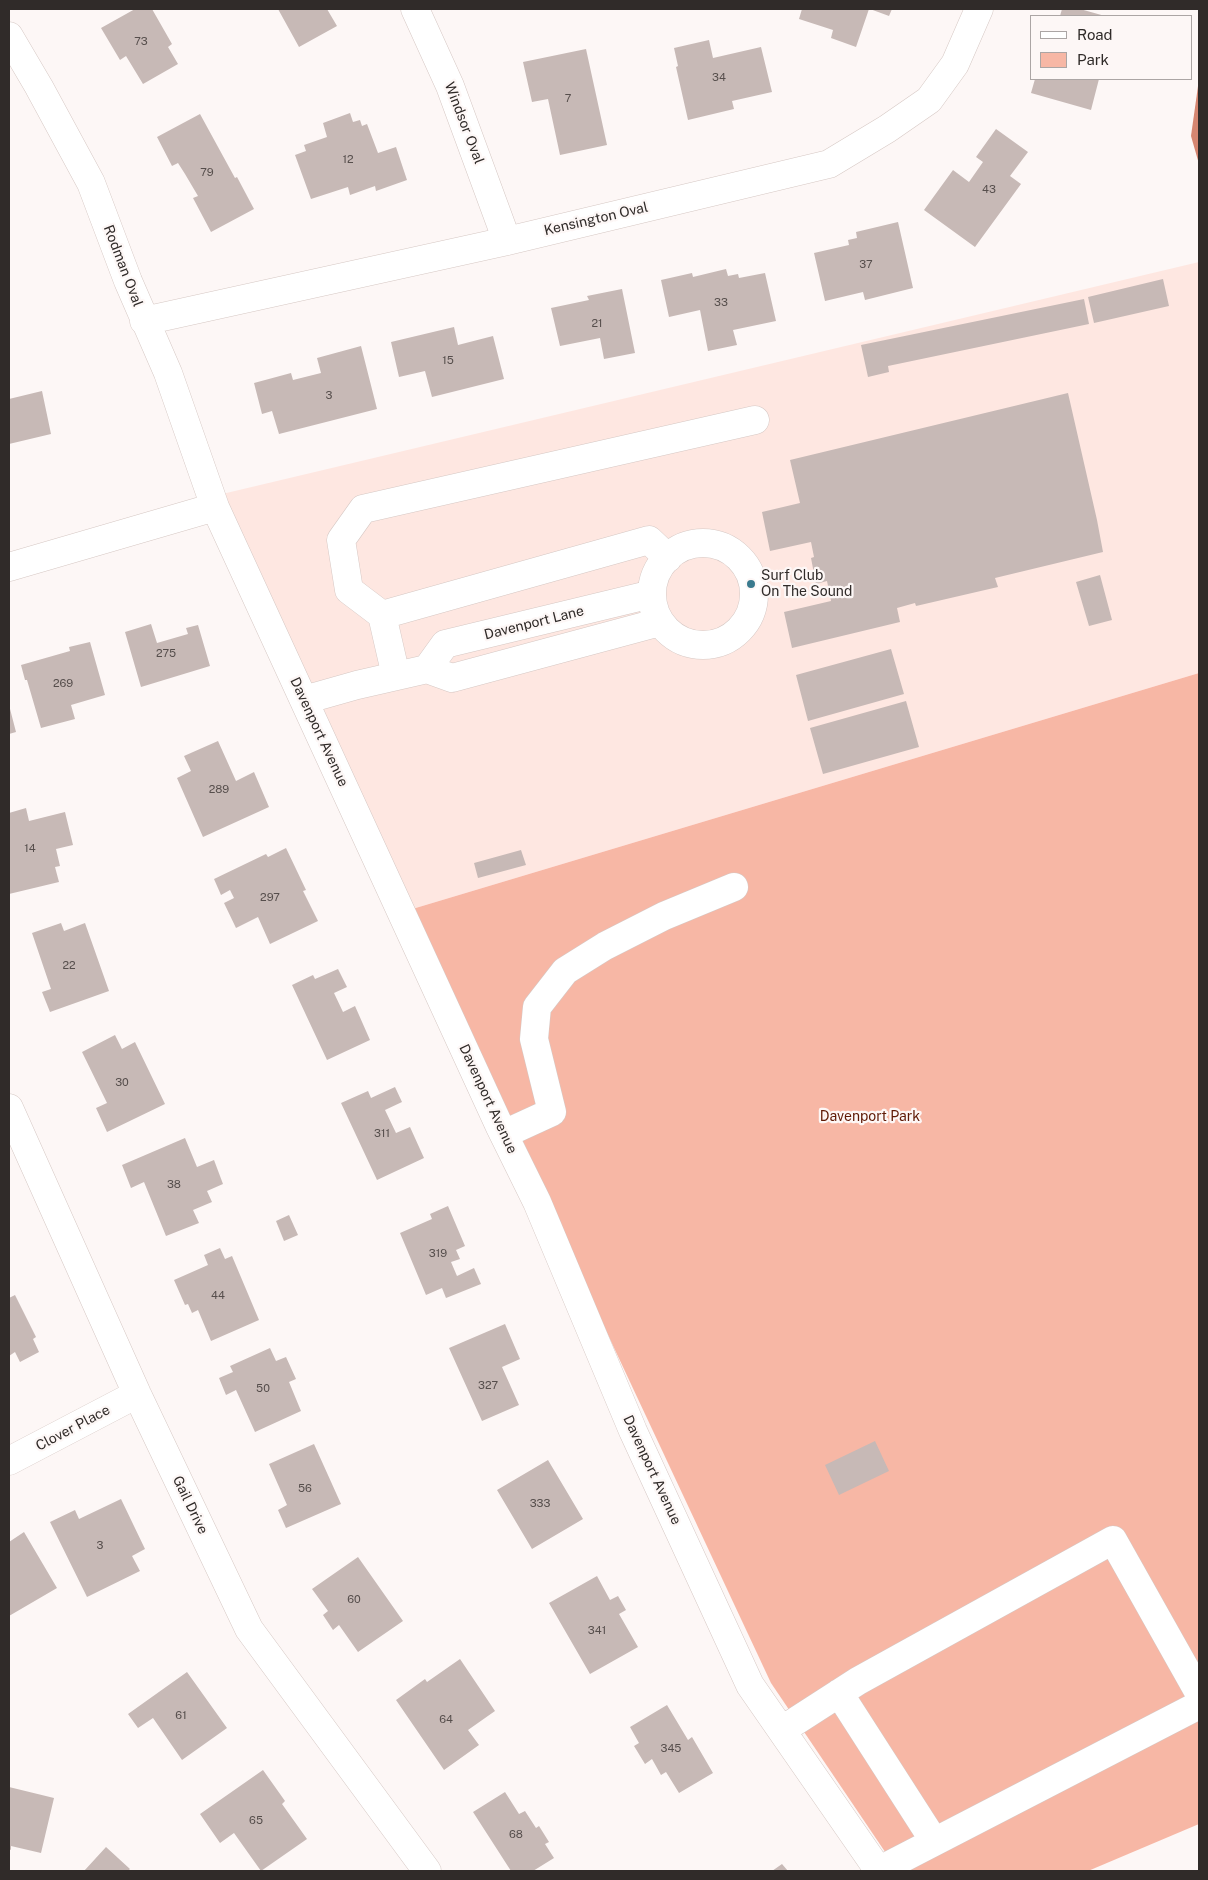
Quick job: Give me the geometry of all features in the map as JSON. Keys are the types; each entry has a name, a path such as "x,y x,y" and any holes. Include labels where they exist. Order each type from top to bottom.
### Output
{"street":[{"name":"Windsor Oval","path":"414,9 450,86 507,241"},
{"name":"Kensington Oval","path":"144,321 507,241 829,164 930,100 955,64 979,9"},
{"name":"Rodman Oval","path":"9,37 39,87 91,183 144,321 168,373 215,506"},
{"path":"396,676 382,615 349,590 342,540 362,508 755,420"},
{"path":"9,567 215,506"},
{"name":"Davenport Avenue","path":"215,506 504,1134 538,1202 633,1430 750,1685 878,1871"},
{"path":"382,615 649,540 668,558"},
{"path":"709,543 726,548 740,558 750,572 754,589 753,606 747,622 735,634 720,643 704,646 686,643 671,634 660,622 654,609 652,594 655,578 663,562 668,558 676,551 692,544 709,543"},
{"name":"Davenport Lane","path":"427,669 445,644 652,594"},
{"path":"304,700 427,669 452,678 660,622"},
{"path":"504,1134 552,1112 534,1039 537,1007 565,971 605,946 664,916 734,887"},
{"name":"Gail Drive","path":"9,1108 137,1394 250,1629 427,1871"},
{"name":"Clover Place","path":"9,1461 137,1394"},
{"path":"782,1730 858,1681 1113,1540 1199,1693"},
{"path":"839,1693 934,1841"},
{"path":"878,1871 1199,1705"}],"shaded area":[{"path":"1199,79 1199,164 1191,136"},
{"path":"1199,262 1199,673 409,910 218,495"}],"green space":[{"name":"Davenport Park","path":"1199,673 1199,1824 1088,1871 898,1871 771,1683 409,910"}],"building":[{"path":"135,9 152,9 172,44 168,47 178,64 143,84 126,56 120,60 101,28"},
{"path":"278,9 327,9 337,26 299,47"},
{"path":"802,9 869,9 856,47 831,38 833,30 799,19"},
{"path":"870,9 892,9 889,16"},
{"path":"1062,9 1080,9 1101,15 1060,15"},
{"path":"709,40 713,58 761,47 772,92 732,101 734,109 688,120 676,67 678,66 674,48"},
{"path":"586,49 607,145 560,155 548,99 532,102 523,62"},
{"path":"1035,80 1099,80 1091,110 1031,93"},
{"path":"350,113 353,122 360,120 362,126 367,124 378,153 396,147 407,180 376,191 375,186 350,195 348,187 311,199 295,155 306,151 304,145 327,137 323,123"},
{"path":"200,114 254,209 211,232 193,198 198,196 178,163 172,166 157,137"},
{"path":"996,129 1028,152 1010,176 1021,184 975,247 924,210 953,170 969,182 983,162 976,157"},
{"path":"898,222 913,288 865,300 863,292 825,301 814,253 849,245 848,240 857,238 856,232"},
{"path":"726,269 728,276 738,274 739,278 765,273 776,321 733,330 737,345 708,351 700,310 669,317 661,280 692,273 693,277"},
{"path":"1163,279 1169,306 1094,323 1088,297"},
{"path":"622,289 635,353 604,359 600,338 560,346 551,308 589,300 587,296"},
{"path":"1084,299 1089,324 888,366 889,372 868,377 861,345"},
{"path":"454,327 458,345 493,336 504,379 432,397 425,371 399,377 391,342"},
{"path":"361,346 377,409 279,434 272,411 262,414 254,383 291,373 293,380 321,373 317,358"},
{"path":"42,391 51,434 9,444 9,399"},
{"path":"1068,393 1103,552 995,578 998,587 916,606 915,603 897,608 900,622 792,648 784,612 831,601 827,581 816,584 811,558 814,557 811,542 770,551 762,512 800,503 790,460"},
{"path":"1100,575 1112,620 1089,626 1076,582"},
{"path":"151,624 157,643 188,634 186,628 198,625 210,666 141,687 125,632"},
{"path":"90,642 105,695 71,705 75,719 41,728 21,665 70,651 69,647"},
{"path":"891,649 904,694 808,721 796,675"},
{"path":"906,701 919,747 823,774 810,728"},
{"path":"9,705 16,732 9,734"},
{"path":"218,741 236,781 254,772 269,807 203,837 177,778 191,771 184,756"},
{"path":"26,808 29,821 65,812 73,845 56,849 60,866 55,867 59,882 9,894 9,813"},
{"path":"286,848 306,890 303,891 318,921 270,944 258,917 236,928 224,903 234,898 230,890 221,895 214,879 266,854 268,857"},
{"path":"521,850 526,865 478,878 474,863"},
{"path":"61,923 64,931 85,923 109,991 50,1012 42,992 51,989 32,933"},
{"path":"338,969 347,987 334,993 343,1012 355,1006 370,1040 327,1060 292,985 313,975 315,979"},
{"path":"115,1035 122,1049 135,1042 165,1104 107,1132 96,1108 107,1103 82,1052"},
{"path":"395,1087 402,1102 385,1110 396,1133 410,1127 424,1158 377,1180 341,1103 368,1091 371,1098"},
{"path":"185,1138 197,1167 214,1160 223,1184 207,1191 212,1202 193,1210 199,1223 166,1236 144,1182 131,1188 122,1165"},
{"path":"448,1206 465,1246 456,1250 460,1259 451,1262 457,1276 474,1268 481,1284 446,1298 442,1288 426,1295 400,1233 432,1219 430,1214"},
{"path":"289,1215 298,1235 284,1241 276,1221"},
{"path":"220,1248 225,1259 232,1256 259,1320 211,1341 198,1310 192,1313 188,1304 185,1305 174,1280 208,1265 204,1255"},
{"path":"15,1295 36,1337 33,1339 39,1352 20,1362 15,1352 9,1356 9,1298"},
{"path":"505,1324 520,1359 502,1367 519,1405 482,1421 449,1348"},
{"path":"270,1348 276,1361 286,1357 296,1379 289,1382 301,1411 255,1432 236,1390 226,1395 219,1378 233,1372 230,1366"},
{"path":"875,1441 889,1471 839,1495 825,1465"},
{"path":"314,1444 341,1504 286,1528 278,1510 287,1505 269,1464"},
{"path":"548,1460 583,1519 532,1549 497,1490"},
{"path":"121,1499 145,1549 132,1556 140,1571 87,1597 50,1522 75,1510 79,1519"},
{"path":"24,1532 57,1588 9,1616 9,1542"},
{"path":"358,1557 403,1621 358,1652 339,1625 333,1630 323,1615 328,1611 312,1589"},
{"path":"597,1576 610,1600 618,1596 626,1610 619,1614 638,1647 590,1674 549,1603"},
{"path":"460,1659 495,1711 468,1730 479,1745 444,1770 396,1700 425,1679 427,1682"},
{"path":"187,1672 227,1728 182,1760 153,1718 138,1728 128,1714"},
{"path":"667,1705 688,1740 692,1737 713,1773 679,1793 666,1772 661,1775 652,1759 645,1764 634,1746 639,1743 630,1727"},
{"path":"263,1770 285,1801 282,1804 307,1839 261,1871 234,1833 220,1843 200,1814"},
{"path":"9,1787 54,1798 41,1853 11,1846 11,1850 9,1849"},
{"path":"505,1792 519,1814 525,1811 536,1828 539,1826 549,1842 545,1844 554,1858 533,1871 511,1871 473,1812"},
{"path":"106,1847 130,1869 128,1871 84,1871"},
{"path":"782,1864 788,1871 772,1871"}],"place":[{"name":"Surf Club On The Sound","path":"751,584"}]}
